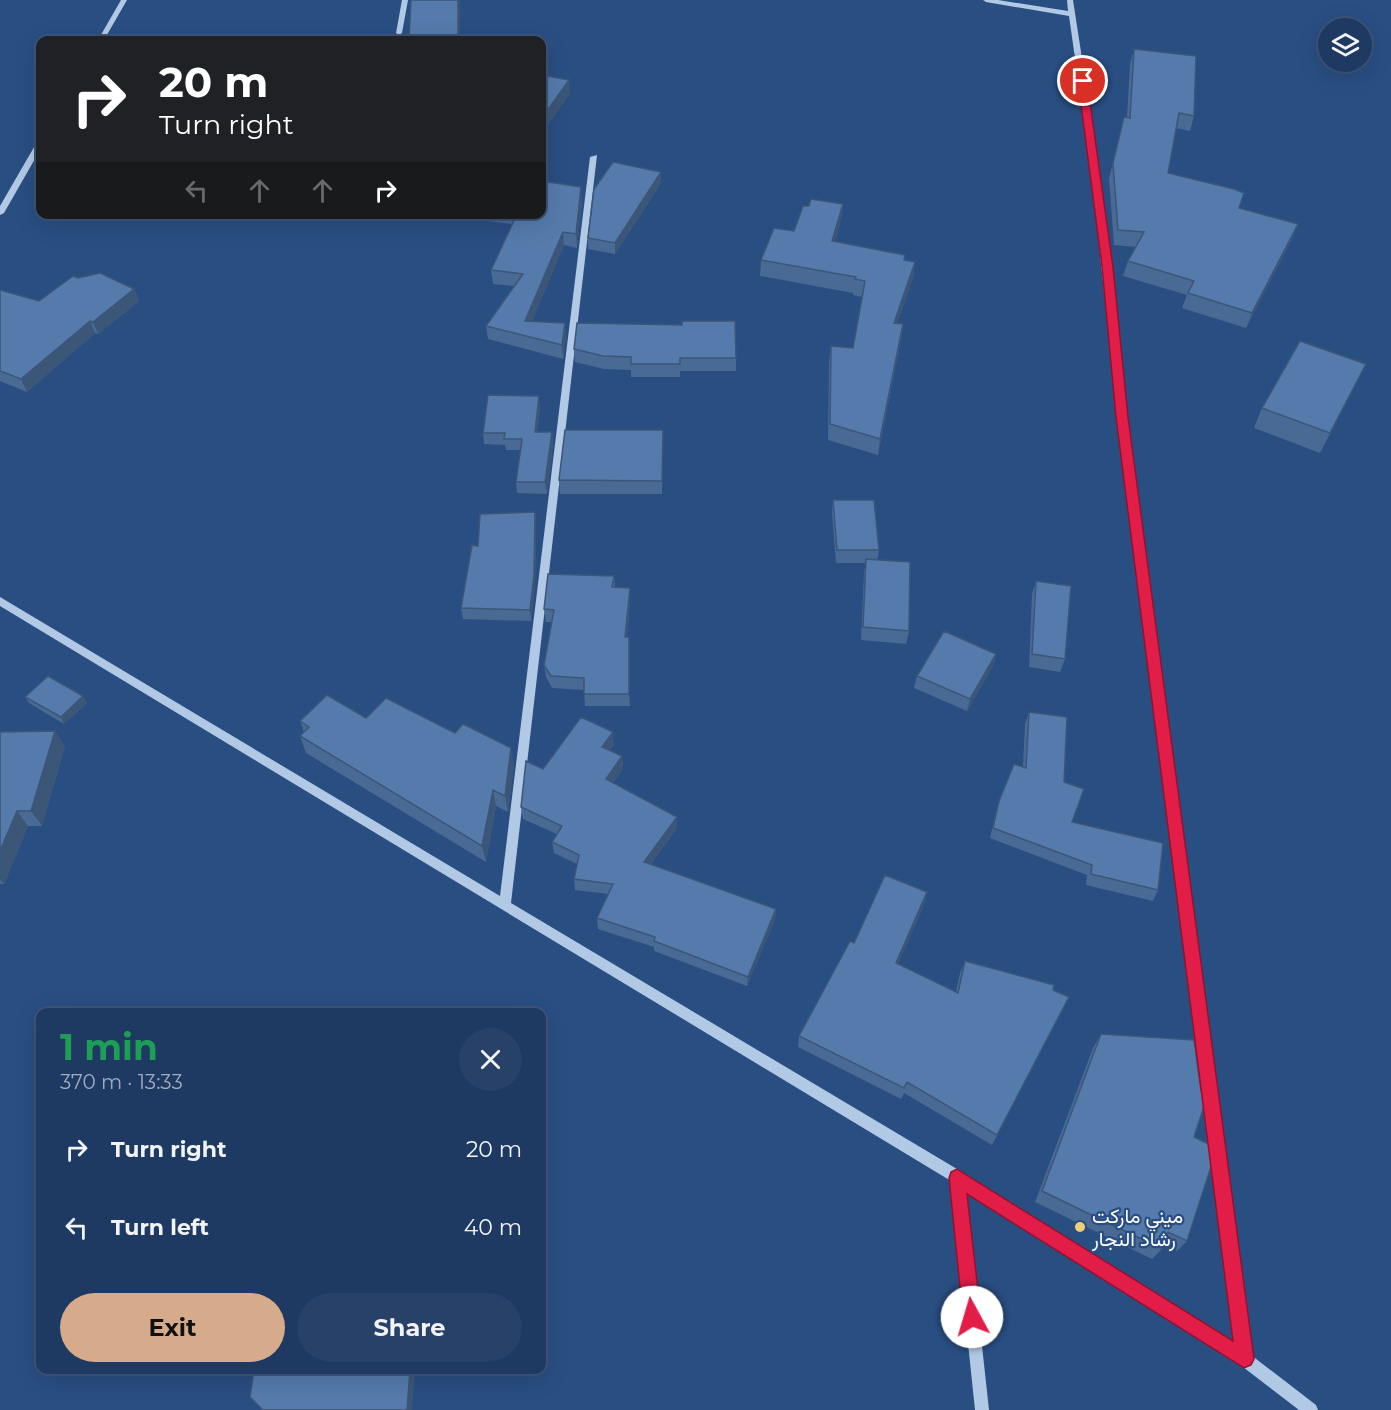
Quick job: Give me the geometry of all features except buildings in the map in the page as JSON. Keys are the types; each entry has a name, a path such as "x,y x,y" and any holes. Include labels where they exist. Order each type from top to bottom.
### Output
{"street":[{"path":"103,36 124,0"},
{"path":"399,33 405,0"},
{"path":"986,0 1072,14"},
{"path":"1070,0 1090,126 1122,417 1244,1359"},
{"path":"0,213 36,151"},
{"path":"505,906 594,157"},
{"path":"0,601 957,1178 1244,1359 1311,1410"},
{"path":"957,1178 982,1410"}],"place":[{"name":"ميني ماركت رشاد النجار","path":"1080,1227"}],"route":[{"path":"972,1317 957,1178 1244,1359 1122,417 1107,267 1083,81"}]}
